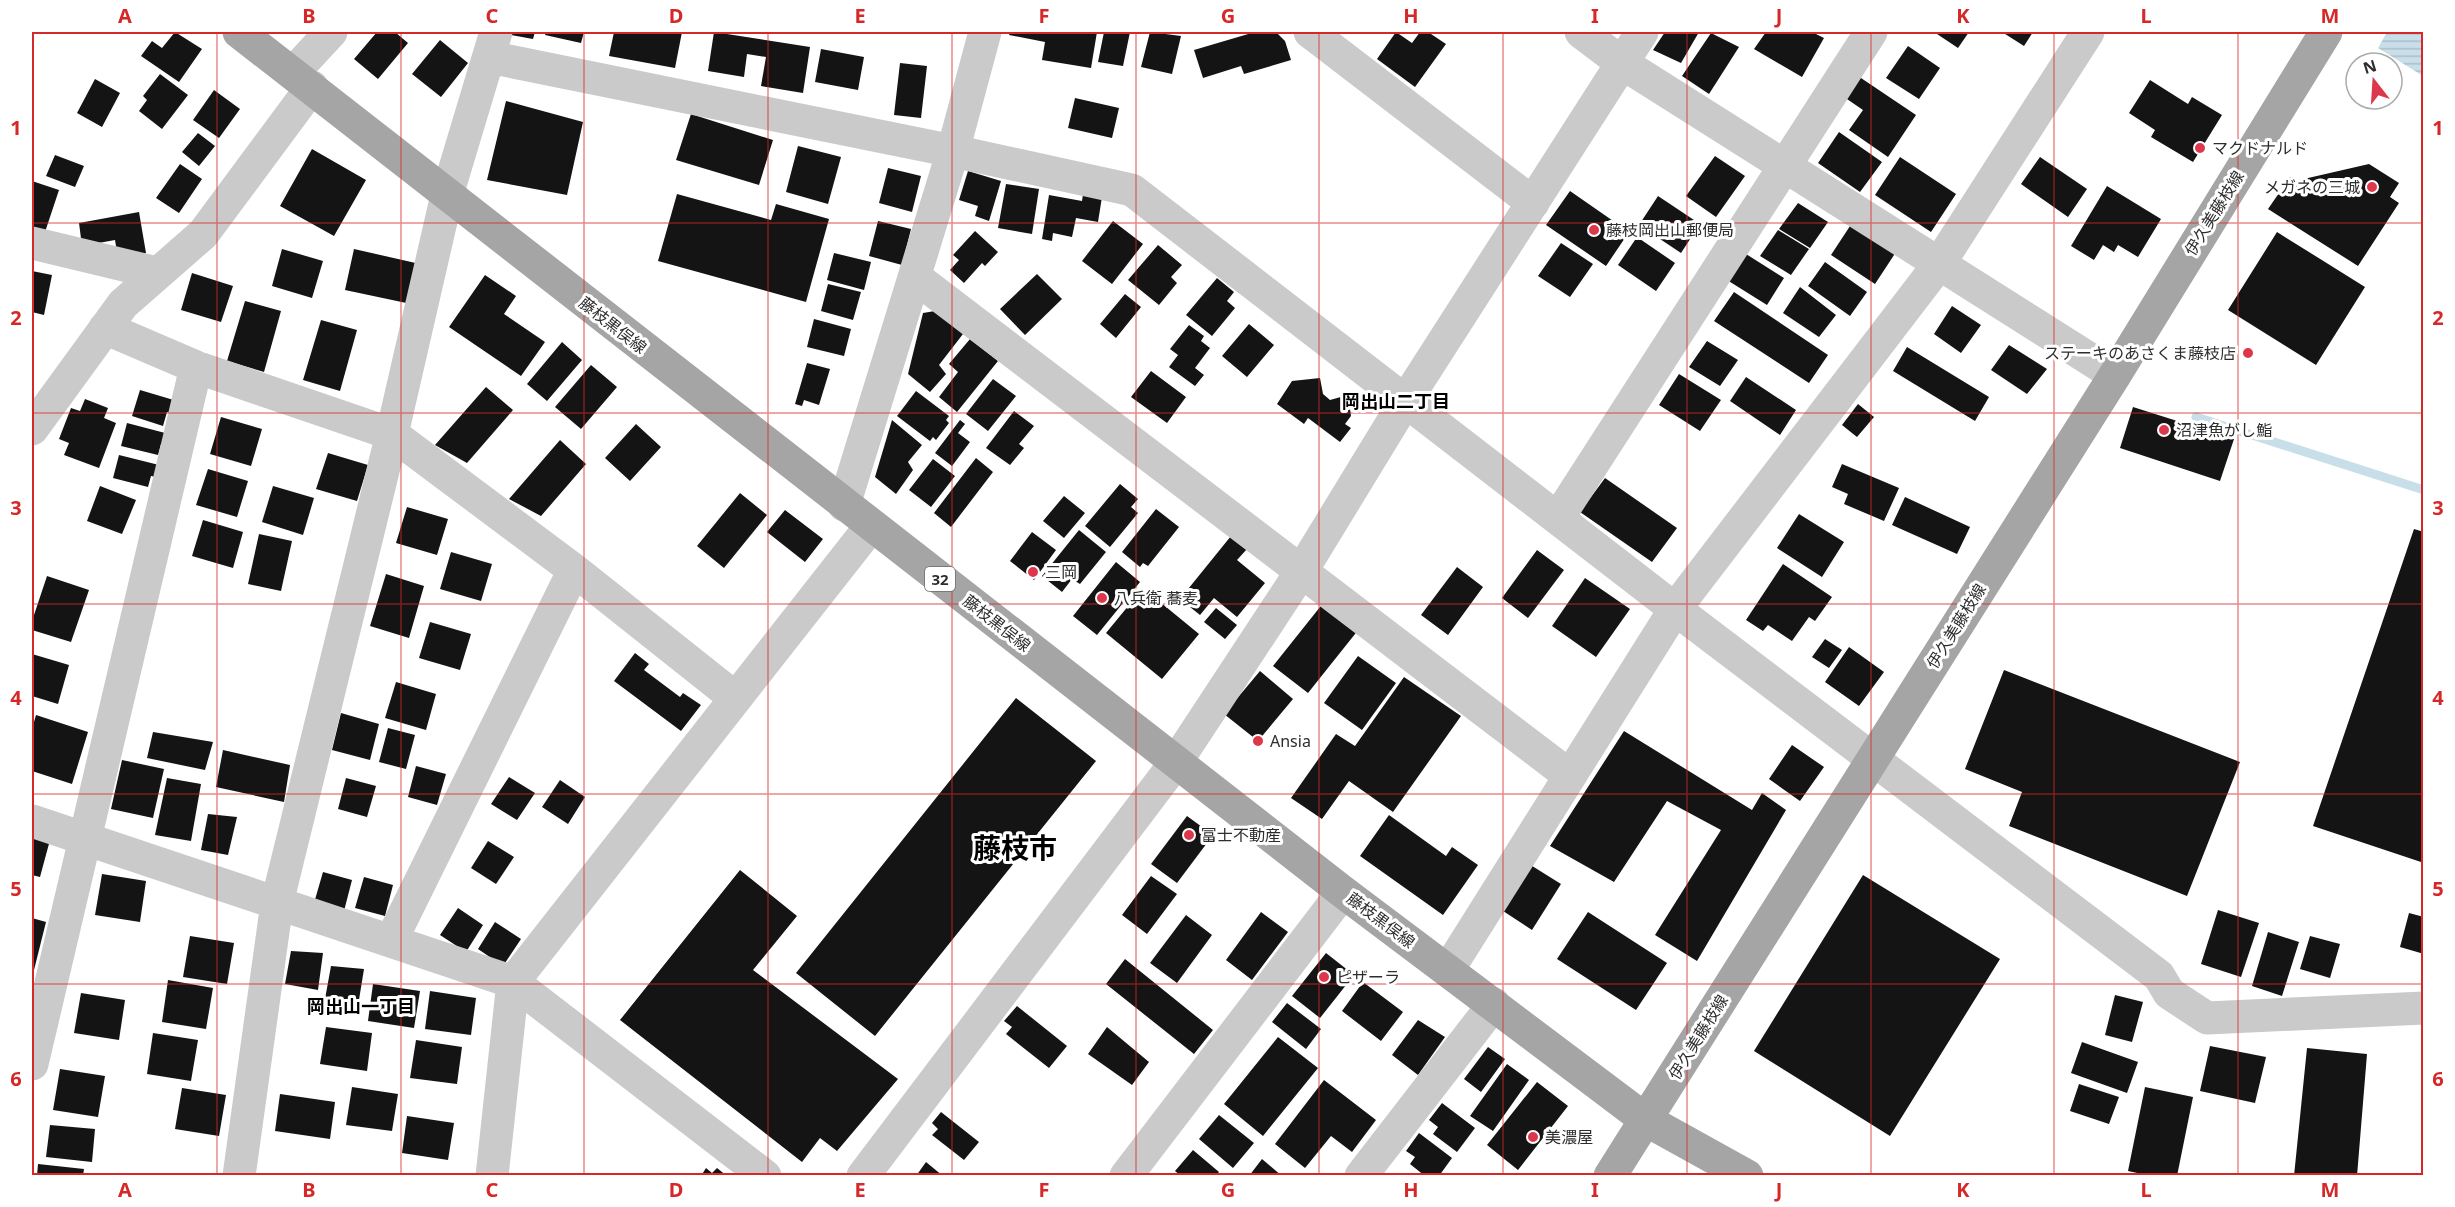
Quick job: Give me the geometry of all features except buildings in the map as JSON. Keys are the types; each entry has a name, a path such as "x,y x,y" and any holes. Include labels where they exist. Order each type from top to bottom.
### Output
{"main road":[{"name":"藤枝黒俣線","path":"239,32 1343,892 1646,1120"},
{"name":"伊久美藤枝線","path":"1610,1176 2115,375 2326,32"},
{"path":"1646,1120 1747,1176"}],"street":[{"path":"32,429 123,304 203,234 331,32"},
{"path":"844,505 953,151 985,32"},
{"path":"1310,32 1533,203"},
{"path":"1581,32 1622,63 2115,375"},
{"path":"863,1176 1176,762 1301,572 1406,400 1642,32"},
{"path":"1558,518 1871,32"},
{"path":"1448,970 1675,609 1939,264 2088,32"},
{"path":"239,1176 277,903 392,434 447,195 493,44 953,151 1132,190 1675,609 2159,976 2169,993 2207,1018 2424,1008"},
{"path":"32,243 157,273"},
{"path":"915,277 1570,776"},
{"path":"105,328 196,367 392,434 573,570 734,697"},
{"path":"32,1064 196,367"},
{"path":"492,1176 513,981 734,697 871,526"},
{"path":"391,941 573,570"},
{"path":"32,821 513,981 765,1176"},
{"path":"1126,1176 1343,892"},
{"path":"1361,1176 1494,1005"}],"water":[{"path":"2387,32 2423,32 2423,76 2404,64 2404,51 2383,51 2378,48"}],"waterway":[{"path":"2196,417 2424,490"}],"place":[{"name":"マクドナルド","path":"2200,148"},
{"name":"メガネの三城","path":"2372,187"},
{"name":"藤枝岡出山郵便局","path":"1594,230"},
{"name":"ステーキのあさくま藤枝店","path":"2248,353"},
{"name":"沼津魚がし鮨","path":"2164,430"},
{"name":"三岡","path":"1033,572"},
{"name":"八兵衛 蕎麦","path":"1102,598"},
{"name":"Ansia","path":"1258,741"},
{"name":"富士不動産","path":"1189,835"},
{"name":"ピザーラ","path":"1324,977"},
{"name":"美濃屋","path":"1533,1137"}],"district":[{"name":"岡出山二丁目","path":"1396,401"},
{"name":"藤枝市","path":"1015,847"},
{"name":"岡出山一丁目","path":"361,1006"}]}
